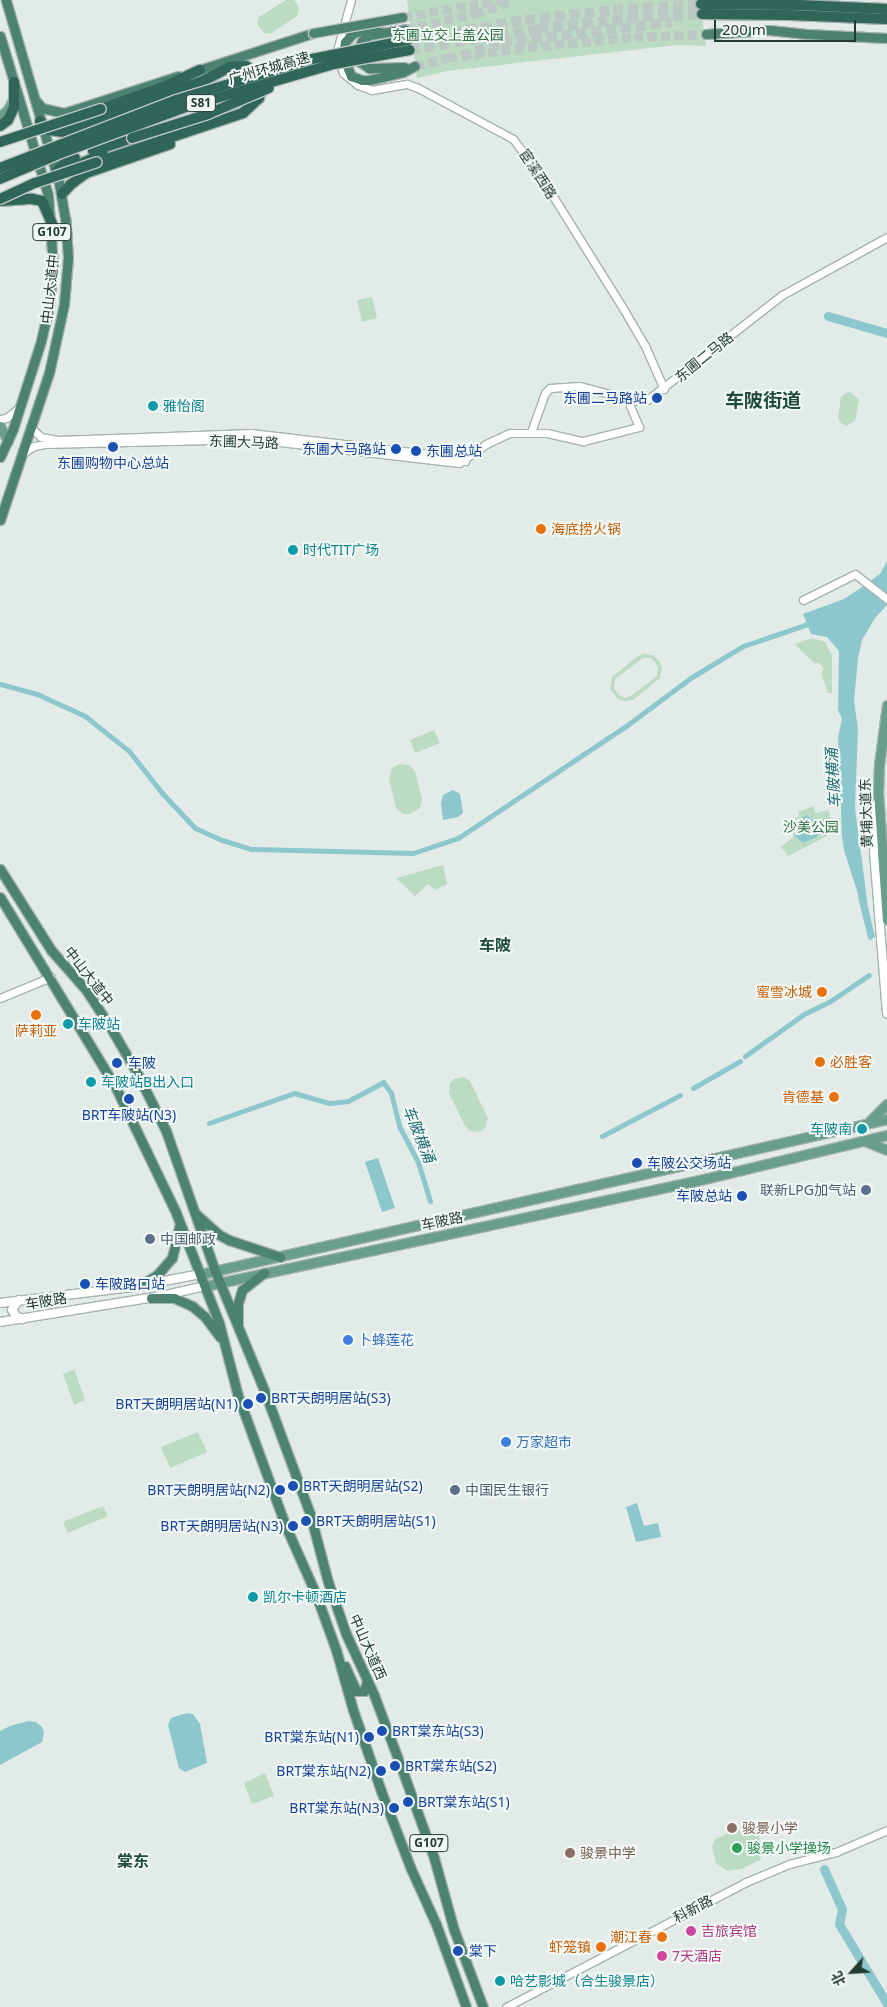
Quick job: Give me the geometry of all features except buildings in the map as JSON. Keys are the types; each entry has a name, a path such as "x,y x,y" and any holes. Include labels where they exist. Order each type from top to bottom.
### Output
{"highway":[{"name":"中山大道中","path":"0,520 52,361 67,283 66,230 59,173 40,121 6,0"},
{"path":"825,0 855,13 887,19"},
{"path":"702,9 855,13 887,9"},
{"path":"34,98 42,108 64,112 313,33 403,17"},
{"path":"380,32 361,31 353,33 344,42 343,57 351,76 362,80 369,80 402,72 414,66 369,68 360,62 357,52 358,46 369,35 405,28"},
{"path":"706,34 769,30 801,34 887,38"},
{"name":"中山大道中","path":"0,36 48,195 52,222 52,286 48,317 20,408 0,457"},
{"name":"广州环城高速","path":"0,168 176,100 312,59 409,45 307,71 168,113 61,153 0,179"},
{"path":"0,142 229,67 242,65 252,69 260,79 261,93 254,104 243,112 170,144 86,174 70,184 62,194"},
{"path":"40,121 49,130 64,132 205,80 229,67"},
{"path":"164,88 200,70"},
{"path":"59,173 64,163 74,158 133,141 199,117 307,71"},
{"path":"0,126 8,120 14,107 14,82"},
{"path":"0,200 59,173 96,159 212,124"},
{"path":"96,159 133,141"},
{"path":"0,200 32,199 42,201 52,222"},
{"path":"38,352 42,360 52,361"},
{"path":"27,384 34,381 38,383 42,389 42,395"},
{"name":"中山大道中","path":"0,870 51,950 90,995 129,1057 166,1131 214,1271"},
{"name":"G107","path":"0,897 51,978 116,1088 155,1166 205,1286"},
{"path":"194,1212 229,1240 280,1256"},
{"path":"141,1285 157,1275 172,1258 180,1224"},
{"path":"190,1249 199,1253 206,1247"},
{"name":"中山大道西","path":"214,1271 261,1383 307,1506 330,1590 346,1634 368,1681 434,1858 454,1930 483,2007"},
{"path":"241,1339 237,1316 239,1296 245,1286 264,1273"},
{"name":"中山大道西","path":"205,1286 227,1352 238,1396 286,1527 336,1650 353,1710 381,1791 411,1869 436,1924 466,2007"},
{"path":"151,1298 174,1298 192,1306 211,1324 227,1352"},
{"path":"213,1308 218,1303 227,1304"},
{"path":"336,1650 356,1691 364,1691 368,1681"}],"main road":[{"path":"0,116 12,102 14,82"},
{"path":"0,426 8,441"},
{"name":"黄埔大道东","path":"887,705 879,765 878,792 887,920"},
{"path":"878,792 874,819 874,852 887,1014"},
{"path":"867,1123 887,1104"},
{"name":"车陂路","path":"0,1303 141,1285 200,1274 887,1119"},
{"path":"855,1126 862,1133 861,1141 876,1144 887,1150"},
{"name":"车陂路","path":"0,1322 151,1298 691,1182 887,1135"},
{"path":"471,1213 466,1222 473,1228"},
{"path":"439,1220 447,1226 446,1232 442,1235"},
{"path":"19,1300 12,1310 13,1314 22,1319"}],"street":[{"name":"宦溪西路","path":"351,0 338,47 338,59 344,73 358,85 372,90 411,85 513,139 528,156 624,310 645,346 664,389"},
{"name":"东圃二马路","path":"531,432 545,393 554,386 586,387 643,401 664,389 782,295 887,237"},
{"name":"东圃大马路","path":"23,453 41,445 251,433 455,457 465,461 486,444 503,434 531,432 583,441 639,427 626,397"},
{"path":"0,419 6,418 20,408"},
{"name":"东圃大马路","path":"31,428 37,436 50,440 112,441"},
{"path":"803,600 855,574 887,599"},
{"path":"0,998 51,978"},
{"name":"科新路","path":"506,2007 746,1882 798,1861 836,1852 887,1830"}],"green space":[{"path":"286,0 294,0 297,4 299,9 297,16 270,34 264,33 257,23 259,17"},
{"name":"东圃立交上盖公园","path":"407,0 700,0 706,46 677,45 447,71 417,78"},
{"path":"372,297 377,318 362,322 357,300"},
{"path":"851,392 859,400 855,421 846,426 841,423 838,417 841,397"},
{"path":"812,638 825,642 832,655 832,693 828,693 821,673 824,669 818,662 815,664 795,644"},
{"path":"644,654 653,655 659,661 662,669 660,678 633,700 625,701 618,699 610,689 612,677 638,656","holes":["643,658 650,658 658,668 657,676 631,696 625,698 619,695 614,688 615,679"]},
{"path":"434,730 440,743 415,753 410,740"},
{"path":"400,764 409,765 415,771 422,799 420,808 410,814 403,814 396,808 389,779 392,768"},
{"name":"沙美公园","path":"813,806 816,813 829,810 833,833 788,856 781,847 793,837 795,819 799,816 798,812"},
{"path":"443,865 447,884 435,890 428,884 415,896 396,878"},
{"path":"463,1077 470,1081 488,1118 485,1128 479,1132 470,1131 465,1126 449,1093 450,1083 454,1079"},
{"path":"74,1369 85,1400 74,1405 63,1374"},
{"path":"198,1432 207,1452 170,1468 161,1447"},
{"path":"103,1506 108,1516 68,1533 63,1522"},
{"path":"265,1773 274,1796 252,1804 244,1783"},
{"name":"骏景小学操场","path":"747,1828 755,1830 760,1839 763,1850 760,1860 741,1869 727,1871 716,1863 712,1847 715,1839 733,1831"}],"water":[{"path":"887,561 887,605 875,618 862,640 858,658 854,701 858,729 855,808 868,907 875,937 872,938 844,850 842,836 838,737 842,719 838,710 839,651 827,637 811,634 803,614 844,599 880,574"},
{"path":"453,790 460,794 463,813 458,817 443,820 441,803 443,795"},
{"path":"807,815 815,822 818,832 817,837 803,843 796,837 797,821"},
{"path":"378,1158 395,1208 382,1212 365,1162"},
{"path":"637,1503 644,1526 658,1523 661,1537 636,1542 626,1507"},
{"path":"187,1713 193,1714 200,1724 207,1763 185,1772 179,1768 168,1725 171,1718"},
{"path":"28,1721 36,1722 42,1727 44,1733 42,1742 0,1765 0,1731"}],"waterway":[{"path":"828,316 887,333"},
{"path":"0,684 37,694 85,716 129,751 162,793 195,828 222,840 251,849 413,853 458,838 626,726 692,677 743,646 811,623"},
{"name":"车陂横涌","path":"860,896 870,937"},
{"name":"车陂横涌","path":"745,1056 804,1014 829,1002 869,975"},
{"name":"车陂横涌","path":"693,1088 740,1061"},
{"name":"车陂横涌","path":"209,1123 294,1093 330,1103 348,1101 383,1082 391,1093 399,1126 418,1162 430,1201"},
{"name":"车陂横涌","path":"602,1136 680,1095"},
{"path":"824,1869 842,1909 839,1924 887,2004"}],"tunnel":[{"path":"403,17 501,0"},
{"path":"405,29 475,14 513,0"},
{"path":"408,40 525,20 613,10 701,4"},
{"path":"410,50 538,29 628,19 702,14"},
{"path":"461,56 502,43 672,22"},
{"path":"415,66 448,58 528,47 634,37 706,34"}],"place":[{"name":"东圃二马路站","path":"657,398"},
{"name":"雅怡阁","path":"153,406"},
{"name":"东圃购物中心总站","path":"113,447"},
{"name":"东圃大马路站","path":"396,449"},
{"name":"东圃总站","path":"416,451"},
{"name":"海底捞火锅","path":"541,529"},
{"name":"时代TIT广场","path":"293,550"},
{"name":"蜜雪冰城","path":"822,992"},
{"name":"萨莉亚","path":"36,1015"},
{"name":"车陂站","path":"68,1024"},
{"name":"必胜客","path":"820,1062"},
{"name":"车陂","path":"117,1063"},
{"name":"车陂站B出入口","path":"91,1082"},
{"name":"肯德基","path":"834,1097"},
{"name":"BRT车陂站(N3)","path":"129,1099"},
{"name":"车陂南","path":"862,1129"},
{"name":"车陂公交场站","path":"637,1163"},
{"name":"联新LPG加气站","path":"866,1190"},
{"name":"车陂总站","path":"742,1196"},
{"name":"中国邮政","path":"150,1239"},
{"name":"车陂路口站","path":"85,1284"},
{"name":"卜蜂莲花","path":"348,1340"},
{"name":"BRT天朗明居站(S3)","path":"261,1398"},
{"name":"BRT天朗明居站(N1)","path":"248,1404"},
{"name":"万家超市","path":"506,1442"},
{"name":"BRT天朗明居站(S2)","path":"293,1486"},
{"name":"BRT天朗明居站(N2)","path":"280,1490"},
{"name":"中国民生银行","path":"455,1490"},
{"name":"BRT天朗明居站(S1)","path":"306,1521"},
{"name":"BRT天朗明居站(N3)","path":"293,1526"},
{"name":"凯尔卡顿酒店","path":"253,1597"},
{"name":"BRT棠东站(S3)","path":"382,1731"},
{"name":"BRT棠东站(N1)","path":"369,1737"},
{"name":"BRT棠东站(S2)","path":"395,1766"},
{"name":"BRT棠东站(N2)","path":"381,1771"},
{"name":"BRT棠东站(S1)","path":"408,1802"},
{"name":"BRT棠东站(N3)","path":"394,1808"},
{"name":"骏景小学","path":"732,1828"},
{"name":"骏景小学操场","path":"737,1848"},
{"name":"骏景中学","path":"570,1853"},
{"name":"吉旅宾馆","path":"691,1931"},
{"name":"潮江春","path":"662,1937"},
{"name":"虾笼镇","path":"601,1947"},
{"name":"棠下","path":"458,1951"},
{"name":"7天酒店","path":"662,1956"},
{"name":"哈艺影城（合生骏景店）","path":"500,1981"}],"district":[{"name":"车陂街道","path":"763,401"},
{"name":"车陂","path":"495,945"},
{"name":"棠东","path":"133,1861"}]}
